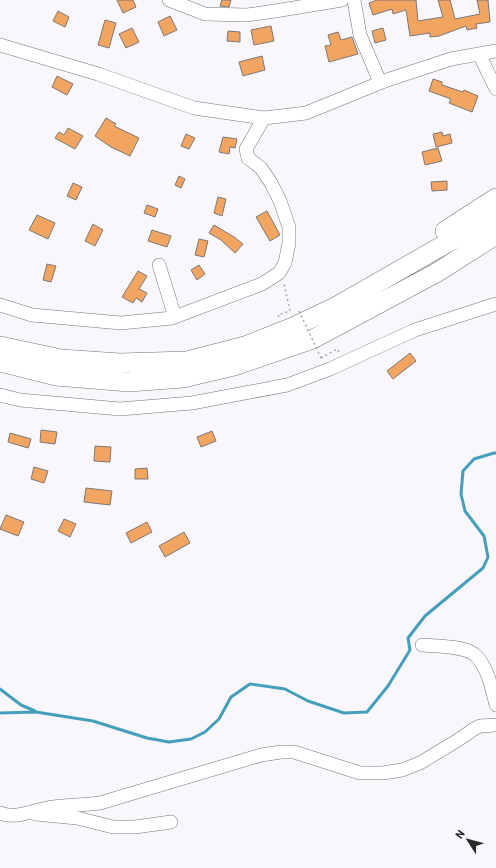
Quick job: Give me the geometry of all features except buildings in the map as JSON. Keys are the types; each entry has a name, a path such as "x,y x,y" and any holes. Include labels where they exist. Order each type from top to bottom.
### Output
{"highway":[{"path":"336,306 466,216 496,198"},
{"path":"0,346 61,359 120,363 187,361 245,346 293,327 336,306 496,215"},
{"path":"436,273 496,235"},
{"path":"0,362 56,376 129,382 183,378 234,366 312,339 496,242"}],"street":[{"path":"169,0 205,14 246,15 342,0"},
{"path":"354,0 360,35 380,82"},
{"path":"0,35 14,49"},
{"path":"0,45 98,74 194,108 264,118 306,113 380,82 451,59 496,51"},
{"path":"479,54 496,88"},
{"path":"0,305 32,315 121,324 175,317 262,284 279,273 285,263 289,227 280,201 271,183 261,168 248,158 246,149 264,118"},
{"path":"159,265 175,317"},
{"path":"0,395 20,400 120,409 192,403 287,385 330,369 415,330 496,304"},
{"path":"422,645 460,649 473,654 483,665 496,705"},
{"path":"0,813 12,816 52,807 100,803 261,755 281,752 294,752 360,773 383,773 402,770 435,755 480,726 496,725"},
{"path":"28,812 54,816 70,816 113,827 135,827 172,822"}],"path":[{"path":"279,273 286,288 290,311"},
{"path":"299,311 321,358"}],"waterway":[{"path":"0,713 36,712 93,721 147,738 169,742 191,739 205,732 219,719 231,697 250,684 285,689 308,701 344,713 367,712 388,686 410,650 408,638 425,616 483,568 488,557 484,536 465,511 461,494 463,471 474,459 496,453"},
{"path":"0,689 21,705 35,711"}]}
